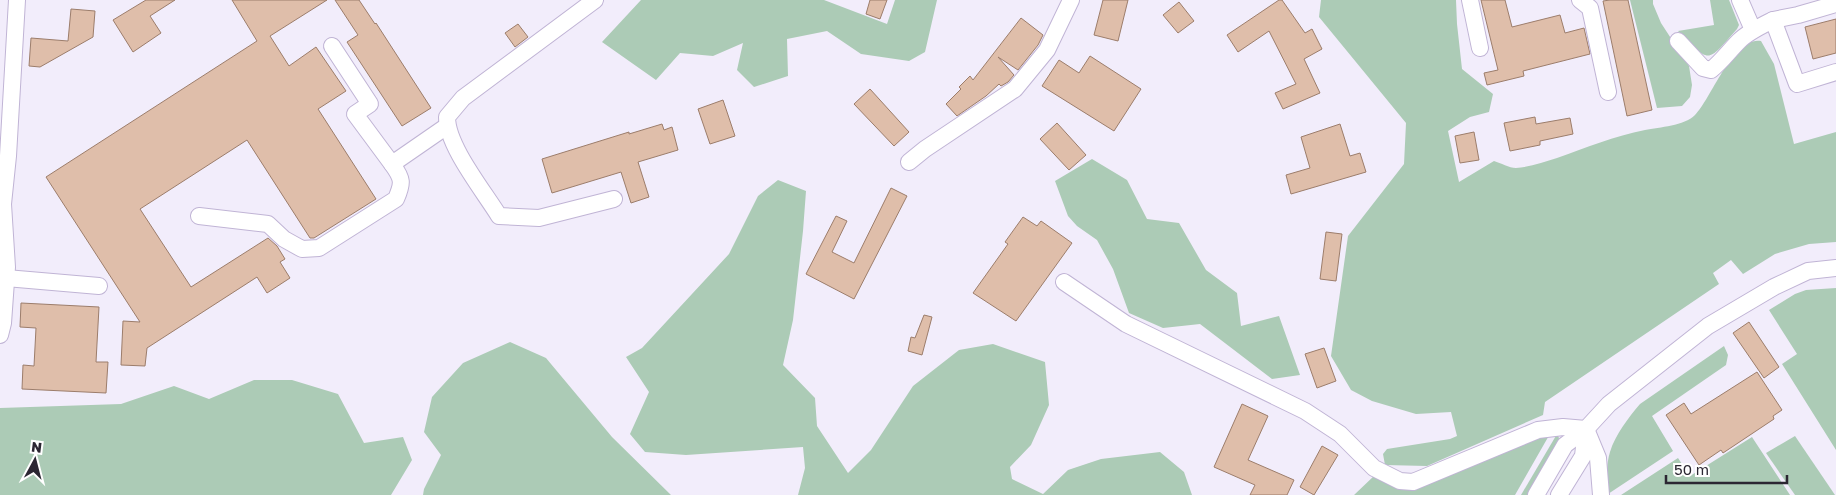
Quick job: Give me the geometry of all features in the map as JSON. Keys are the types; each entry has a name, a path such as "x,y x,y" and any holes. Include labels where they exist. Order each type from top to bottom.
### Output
{"street":[{"path":"0,335 3,323 3,204 8,156 17,0"},
{"path":"595,0 463,98 447,117 447,126 452,142 499,216 539,218 614,199"},
{"path":"909,162 925,149 1015,89 1047,50 1071,0"},
{"path":"1470,0 1480,48"},
{"path":"1580,0 1590,8 1608,92"},
{"path":"1740,0 1753,30"},
{"path":"1678,41 1703,68 1710,70 1721,62 1739,40 1753,30 1773,20 1836,4"},
{"path":"1773,20 1797,84 1836,72"},
{"path":"199,216 268,224 284,239 302,249 319,248 396,199 401,187 401,176 355,114 370,104 332,46"},
{"path":"392,164 447,126"},
{"path":"1536,495 1565,445 1586,429 1609,404 1708,326 1774,287 1808,271 1836,268"},
{"path":"4,270 99,286"},
{"path":"1064,282 1126,324 1305,411 1340,434 1374,468 1400,481 1413,482 1538,430 1563,427 1586,429"},
{"path":"1559,495 1582,456 1586,429"},
{"path":"1586,429 1598,458 1601,495"}],"green space":[{"path":"641,0 824,0 887,24 895,0 937,0 925,52 909,61 861,54 827,31 787,39 788,76 754,87 737,70 743,43 713,56 680,53 656,80 602,42"},
{"path":"1321,0 1456,0 1462,69 1493,94 1489,112 1470,117 1448,131 1459,182 1494,161 1513,168 1526,167 1600,142 1685,122 1702,107 1724,70 1741,48 1751,42 1761,41 1774,64 1794,144 1836,132 1836,242 1809,244 1775,254 1743,274 1731,260 1713,273 1719,284 1545,402 1543,415 1427,466 1385,465 1383,454 1387,449 1450,439 1457,436 1451,412 1416,414 1372,401 1351,390 1331,356 1348,236 1404,164 1406,123 1319,17"},
{"path":"1630,0 1653,0 1661,23 1689,66 1692,85 1690,97 1682,106 1657,108"},
{"path":"1710,0 1729,0 1739,25 1719,49 1708,56 1697,50 1678,31 1714,25"},
{"path":"1092,159 1127,180 1147,219 1179,223 1206,270 1237,293 1241,326 1279,316 1300,375 1272,379 1200,324 1163,328 1129,313 1113,269 1097,240 1077,226 1068,216 1055,181"},
{"path":"778,180 806,191 793,320 783,365 815,398 817,426 848,473 871,450 913,386 959,350 993,344 1045,362 1049,405 1031,445 1010,467 1012,479 1043,494 1068,470 1101,459 1160,452 1184,472 1192,495 798,495 805,468 803,447 686,455 645,452 630,434 649,392 626,357 642,348 729,254 758,196"},
{"path":"1836,288 1836,450 1782,364 1797,354 1769,310 1795,294 1806,290"},
{"path":"510,342 546,358 612,437 671,495 423,495 424,489 441,455 424,432 432,397 463,363"},
{"path":"1724,346 1728,355 1726,365 1652,416 1673,451 1608,494 1606,492 1610,452 1619,433 1631,415 1640,404"},
{"path":"254,380 292,380 338,394 364,443 403,437 412,460 391,495 0,495 0,408 121,404 174,386 209,399"},
{"path":"1551,432 1515,495 1354,495 1375,475 1388,484"},
{"path":"1557,434 1558,442 1527,495 1521,495"},
{"path":"1795,436 1835,495 1795,495 1766,453"},
{"path":"1752,437 1790,495 1621,495 1678,458 1690,476"}],"building":[{"path":"146,0 175,0 150,16 161,33 133,52 113,20"},
{"path":"232,0 327,0 270,36 289,66 316,47 346,91 318,109 376,199 314,238 310,238 247,140 140,209 191,287 268,238 277,246 285,259 280,262 290,278 267,293 257,277 147,348 145,366 121,365 123,321 140,322 46,177 257,41"},
{"path":"335,0 359,0 431,108 402,126 347,42 358,35"},
{"path":"870,0 887,0 880,19 866,14"},
{"path":"1103,0 1128,0 1118,41 1094,35"},
{"path":"1279,0 1282,0 1305,33 1312,29 1322,49 1304,59 1320,93 1283,109 1275,93 1296,84 1269,31 1238,52 1227,35"},
{"path":"1481,0 1505,0 1512,27 1560,15 1565,33 1584,28 1590,54 1523,71 1524,76 1487,85 1484,73 1498,70"},
{"path":"1628,0 1652,110 1627,116 1603,1"},
{"path":"1179,2 1194,21 1178,33 1163,15"},
{"path":"71,9 95,11 93,37 40,67 29,66 31,38 68,41"},
{"path":"1021,18 1043,35 1038,45 1018,70 998,57 1014,75 1008,82 1001,86 999,84 986,96 957,116 946,104 961,89 959,87 970,76 973,80"},
{"path":"1836,19 1836,53 1813,59 1805,27"},
{"path":"518,24 528,37 515,47 505,33"},
{"path":"1090,56 1141,89 1114,131 1042,86 1059,60 1079,73"},
{"path":"870,89 909,132 894,146 854,104"},
{"path":"723,100 735,136 710,144 698,109"},
{"path":"1535,117 1536,124 1570,118 1573,134 1540,141 1540,145 1510,151 1504,123"},
{"path":"1057,123 1086,155 1069,170 1040,139"},
{"path":"662,124 664,130 672,127 678,150 638,162 649,197 631,203 621,172 552,193 542,159 629,132 629,134"},
{"path":"1340,124 1350,156 1360,153 1366,172 1291,194 1286,175 1310,168 1301,137"},
{"path":"1474,132 1479,160 1460,163 1455,136"},
{"path":"891,188 907,196 854,299 806,274 836,216 847,221 832,252 854,263"},
{"path":"1023,217 1037,226 1041,221 1072,243 1016,321 973,293 1008,244 1005,242"},
{"path":"1326,232 1342,234 1336,281 1320,279"},
{"path":"21,303 99,307 96,362 108,362 106,393 22,389 23,365 34,366 36,328 20,327"},
{"path":"924,315 932,317 922,355 908,351 911,337 915,338"},
{"path":"1749,322 1779,367 1764,378 1733,333"},
{"path":"1324,348 1336,381 1317,388 1305,354"},
{"path":"1757,372 1782,410 1773,416 1774,419 1723,453 1721,450 1699,465 1666,415 1684,403 1691,414"},
{"path":"1242,404 1268,416 1248,460 1294,480 1287,495 1250,495 1255,485 1214,467"},
{"path":"1322,446 1338,455 1314,495 1300,487"}]}
